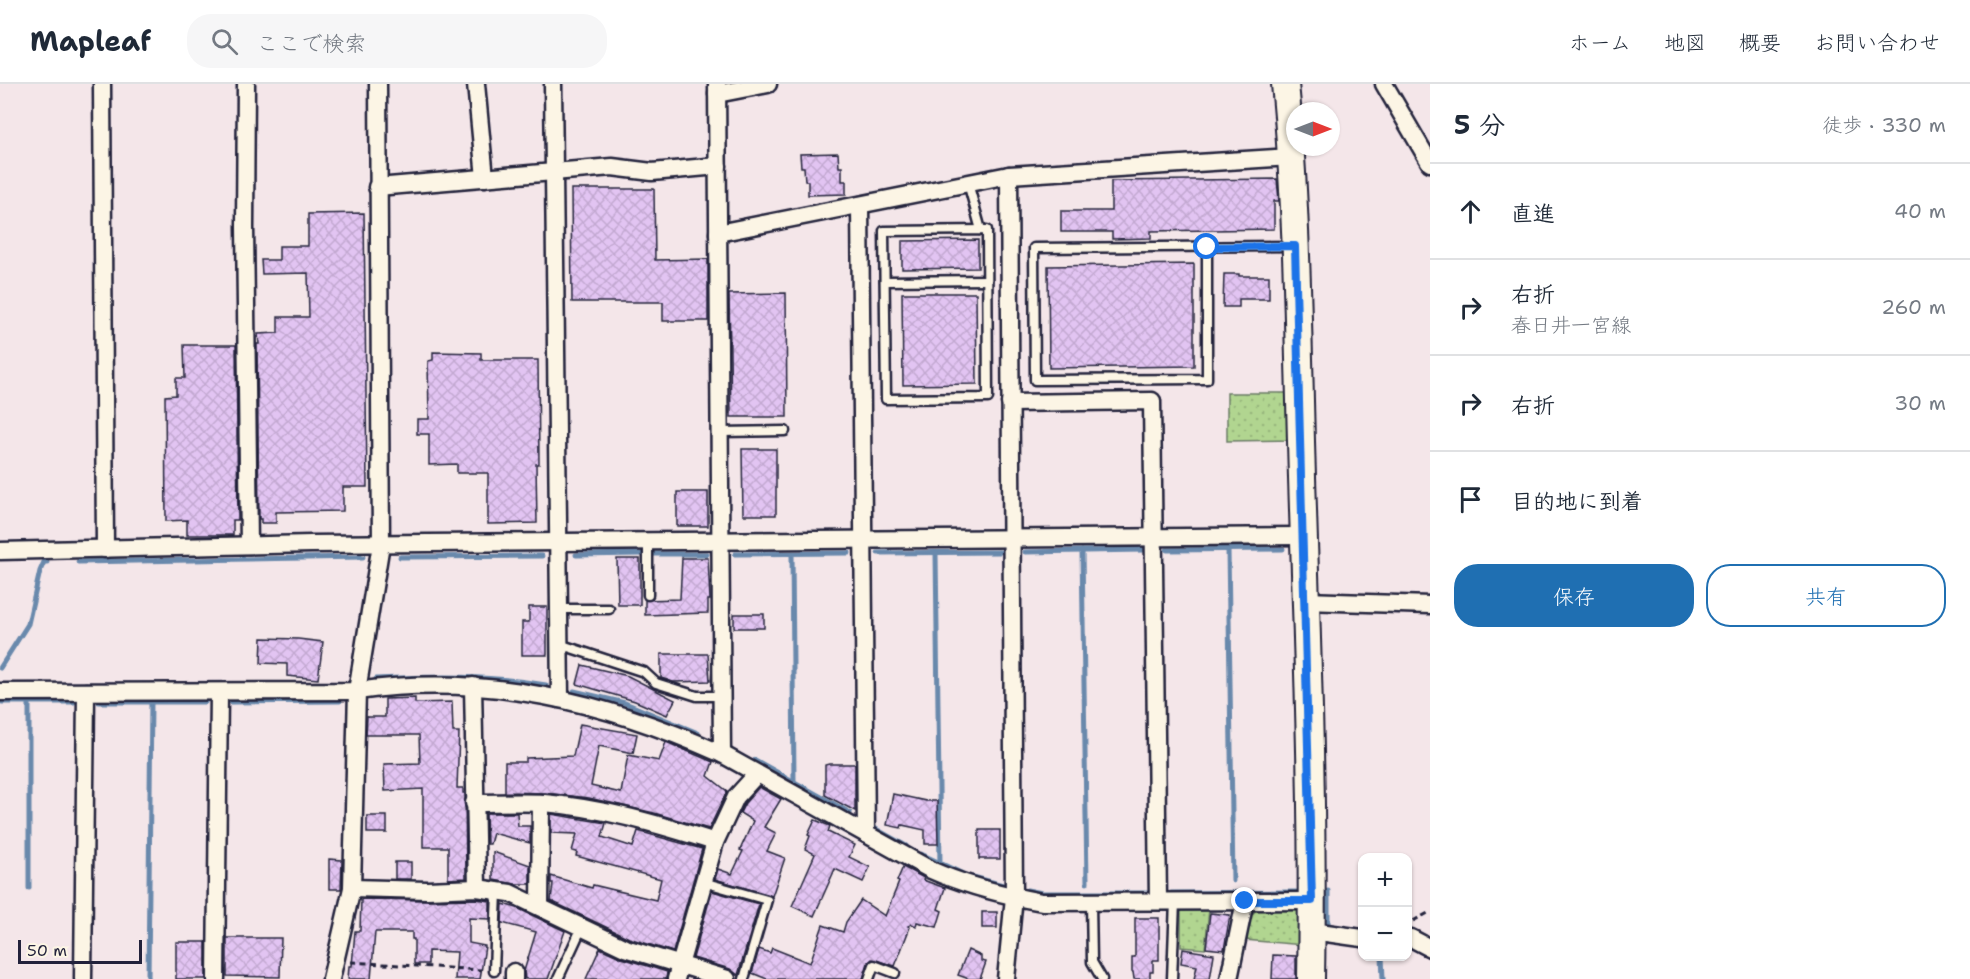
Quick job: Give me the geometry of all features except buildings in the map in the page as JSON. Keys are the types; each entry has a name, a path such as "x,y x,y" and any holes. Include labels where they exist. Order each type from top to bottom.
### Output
{"main road":[{"path":"1285,84 1292,157 1304,536 1312,901 1311,979"}],"street":[{"path":"102,84 105,549"},
{"path":"246,84 249,545"},
{"path":"331,979 352,888 357,691 381,544 378,84"},
{"path":"476,84 484,178"},
{"path":"553,84 560,699"},
{"path":"722,753 717,89 768,84"},
{"path":"1383,84 1430,163"},
{"path":"718,233 1009,175 1292,157"},
{"path":"377,187 612,167 652,172 718,166"},
{"path":"1006,979 1014,897 1009,175"},
{"path":"860,205 866,834"},
{"path":"1010,403 1152,401 1154,537 1167,902"},
{"path":"0,551 249,545 1304,536"},
{"path":"1305,601 1430,605"},
{"path":"474,686 477,888"},
{"path":"0,692 357,691 387,687 474,686 515,690 635,718 722,753 931,870 964,884 1042,902 1312,901"},
{"path":"83,979 86,692"},
{"path":"216,979 219,692"},
{"path":"678,972 715,842 736,796 757,774"},
{"path":"474,803 541,803 594,810 648,821 715,842"},
{"path":"540,907 541,803"},
{"path":"352,888 427,890 477,888 510,893 678,972 727,979"},
{"path":"1229,979 1245,901"},
{"path":"1312,931 1358,937"},
{"path":"1412,938 1430,948"}],"lane":[{"path":"968,183 981,230"},
{"path":"981,230 987,230 988,398 885,399 884,231 981,230"},
{"path":"1207,247 1208,379 1035,380 1035,248 1295,246"},
{"path":"885,281 987,280"},
{"path":"720,432 785,430"},
{"path":"648,542 648,595"},
{"path":"559,609 609,609"},
{"path":"559,644 644,672 656,682 697,696 721,696"},
{"path":"703,882 767,900 744,979"},
{"path":"495,971 497,891"},
{"path":"1091,902 1092,962 1102,979"},
{"path":"1167,902 1172,979"},
{"path":"558,979 582,927"},
{"path":"869,979 874,965 895,973"}],"path":[{"path":"1412,928 1430,912"},
{"path":"335,961 495,971"}],"green space":[{"path":"1227,393 1291,393 1293,440 1227,441"},
{"path":"1209,909 1205,949 1181,947 1181,910"},
{"path":"1256,910 1302,910 1304,945 1245,940 1250,916"}],"waterway":[{"path":"1167,550 1283,549"},
{"path":"1025,552 1144,550"},
{"path":"1228,550 1233,881"},
{"path":"1082,551 1087,883"},
{"path":"878,553 1000,552"},
{"path":"735,554 849,553"},
{"path":"936,553 940,865"},
{"path":"576,555 642,554"},
{"path":"654,554 707,554"},
{"path":"792,554 794,782"},
{"path":"400,557 542,556"},
{"path":"78,562 363,557"},
{"path":"0,668 28,624 40,571 44,562 47,562"},
{"path":"376,679 461,677 503,679 546,685"},
{"path":"574,691 625,703 698,733"},
{"path":"231,702 340,701"},
{"path":"2,702 74,702"},
{"path":"29,702 29,888"},
{"path":"99,702 205,702"},
{"path":"148,979 151,702"},
{"path":"755,760 850,813"},
{"path":"874,828 906,846"},
{"path":"921,854 961,873"},
{"path":"973,877 1003,885"},
{"path":"1027,890 1042,893 1148,893"},
{"path":"1328,891 1328,924"},
{"path":"1171,893 1303,892"},
{"path":"1382,961 1383,979"}],"route":[{"path":"1207,247 1295,246 1312,901 1245,901"}]}
